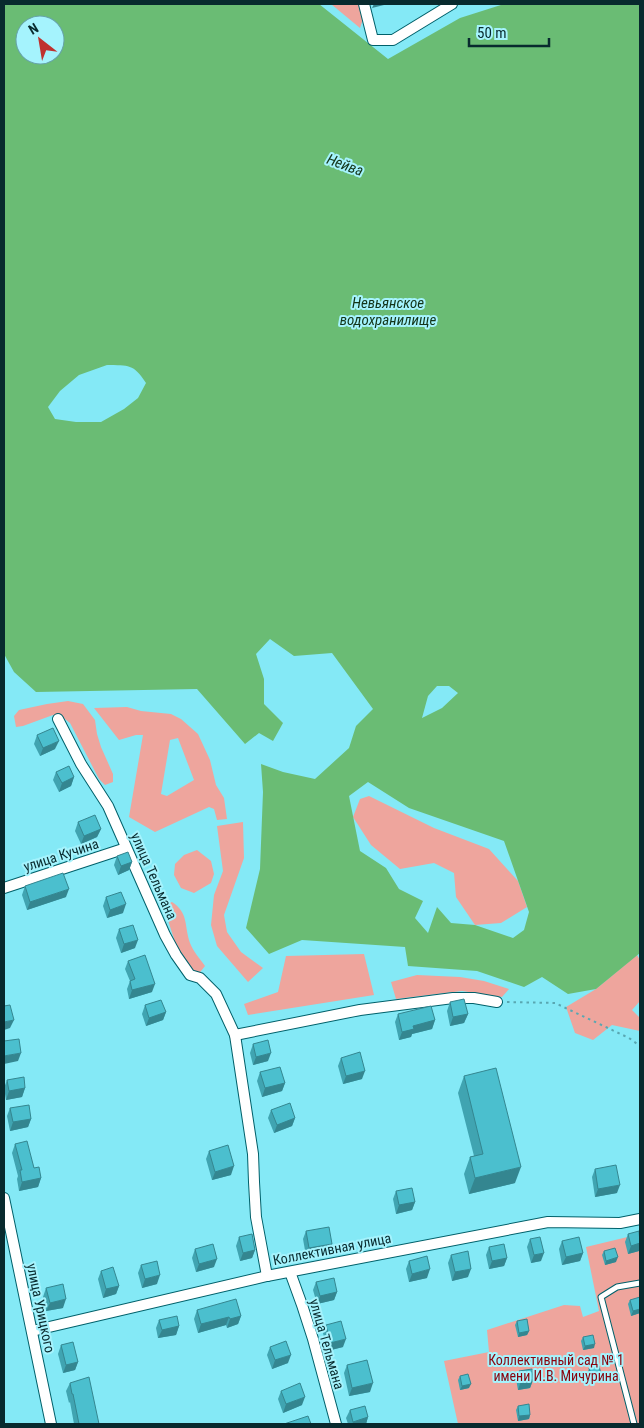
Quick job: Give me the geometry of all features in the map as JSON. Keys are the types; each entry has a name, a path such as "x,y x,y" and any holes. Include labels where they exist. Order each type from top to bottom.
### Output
{"street":[{"path":"364,4 373,40 393,40 452,4"},
{"name":"улица Тельмана","path":"58,719 81,764 108,806 165,935 176,955 190,975 200,978 216,994 234,1035 253,1154 256,1217 267,1276"},
{"name":"улица Кучина","path":"4,888 126,848"},
{"path":"234,1035 360,1010 474,998 497,1002"},
{"name":"улица Урицкого","path":"4,1198 51,1424"},
{"name":"Коллективная улица","path":"32,1331 267,1276 548,1222 620,1223 640,1219"},
{"name":"улица Тельмана","path":"290,1272 307,1322 336,1424"}],"lane":[{"path":"634,1424 601,1297 617,1288 640,1282"}],"path":[{"path":"497,1002 555,1003 629,1038 640,1046"}],"green space":[{"path":"331,4 362,4 365,13 360,28"},
{"path":"68,701 83,704 95,720 101,747 113,774 113,782 105,785 99,779 70,723 61,716 53,715 16,727 14,716 19,710"},
{"path":"127,707 141,711 171,714 181,719 198,734 210,760 216,785 224,798 227,819 217,820 214,809 209,807 155,832 129,817 143,735 119,740 94,708","holes":["178,738 194,780 167,796 161,794 170,740"]},
{"path":"369,796 434,828 489,849 518,881 527,907 501,923 475,925 456,897 454,873 434,863 400,869 371,845 353,817 360,799"},
{"path":"243,822 244,858 224,915 227,932 241,952 263,968 248,982 217,946 211,925 214,895 223,871 217,826"},
{"path":"197,850 211,861 214,874 211,883 194,893 181,888 174,875 175,864 184,855"},
{"path":"172,902 184,915 190,943 205,966 197,976 186,965 173,936 163,905"},
{"path":"364,954 374,995 248,1015 244,1004 278,992 286,956"},
{"path":"637,955 640,960 640,1001 632,1010 640,1018 640,1031 612,1025 593,1040 575,1033 566,1007 596,989"},
{"path":"417,975 460,977 484,981 509,989 502,997 462,991 396,999 391,982"},
{"name":"Коллективный сад № 1 имени И.В. Мичурина","path":"640,1234 640,1424 458,1424 444,1361 489,1352 487,1330 564,1305 580,1306 583,1317 599,1311 586,1247"}],"water":[{"name":"Невьянское водохранилище","path":"4,4 319,4 388,59 460,18 504,4 640,4 640,953 596,989 568,994 542,977 524,987 477,971 408,966 405,947 302,940 269,954 246,928 260,869 263,792 261,764 283,772 315,779 349,748 356,726 373,709 332,653 294,656 270,639 256,654 264,679 264,704 283,723 273,741 259,733 245,744 197,689 36,692 14,672 4,654","holes":["107,365 126,366 138,372 146,383 138,398 124,409 101,422 76,422 55,419 48,407 60,391 79,375","437,686 449,686 458,693 442,708 422,718 428,696","368,782 409,808 504,841 529,912 524,930 513,938 475,925 451,923 437,907 428,933 415,918 423,901 399,889 386,868 360,851 349,796"]}],"building":[{"path":"53,728 59,741 43,748 37,735"},
{"path":"69,766 74,777 62,783 56,772"},
{"path":"95,815 101,829 84,836 78,822"},
{"path":"128,852 132,862 121,866 117,856"},
{"path":"63,873 69,889 30,902 25,886"},
{"path":"121,892 126,904 110,910 106,897"},
{"path":"133,925 138,940 124,944 119,929"},
{"path":"145,955 155,984 132,990 130,981 135,979 128,961"},
{"path":"464,999 468,1014 453,1017 450,1002"},
{"path":"161,1000 166,1012 149,1018 145,1005"},
{"path":"10,1005 14,1020 4,1022 4,1006"},
{"path":"431,1006 435,1020 413,1026 414,1029 402,1032 398,1014"},
{"path":"19,1039 21,1053 4,1056 4,1041"},
{"path":"268,1040 271,1053 256,1057 253,1044"},
{"path":"360,1052 365,1071 346,1076 341,1058"},
{"path":"280,1067 285,1083 265,1088 260,1072"},
{"path":"496,1068 521,1167 475,1178 470,1157 483,1154 464,1076"},
{"path":"24,1077 25,1088 9,1091 7,1080"},
{"path":"290,1103 295,1118 277,1125 271,1110"},
{"path":"29,1105 31,1119 13,1122 10,1108"},
{"path":"27,1141 34,1168 39,1167 41,1178 22,1182 20,1170 22,1170 15,1144"},
{"path":"228,1145 234,1166 215,1172 209,1151"},
{"path":"616,1165 620,1185 598,1189 595,1169"},
{"path":"412,1188 415,1202 399,1205 396,1191"},
{"path":"329,1227 332,1244 309,1248 306,1231"},
{"path":"639,1231 640,1243 631,1246 628,1234"},
{"path":"252,1234 255,1250 243,1253 239,1237"},
{"path":"540,1237 544,1253 534,1255 530,1239"},
{"path":"579,1237 583,1253 566,1257 562,1241"},
{"path":"213,1244 217,1259 199,1264 195,1249"},
{"path":"504,1244 507,1258 492,1261 489,1247"},
{"path":"615,1248 618,1257 606,1261 604,1251"},
{"path":"468,1251 471,1269 455,1272 451,1255"},
{"path":"427,1256 430,1269 412,1274 409,1261"},
{"path":"157,1261 160,1275 145,1279 141,1265"},
{"path":"113,1267 119,1286 106,1289 101,1271"},
{"path":"334,1278 337,1292 320,1296 316,1282"},
{"path":"63,1284 66,1299 50,1303 46,1288"},
{"path":"640,1297 640,1309 633,1311 630,1300"},
{"path":"236,1299 241,1316 201,1324 197,1310"},
{"path":"177,1316 179,1326 162,1330 159,1320"},
{"path":"527,1319 529,1331 519,1333 517,1321"},
{"path":"341,1321 346,1339 330,1343 326,1325"},
{"path":"593,1335 595,1344 585,1346 583,1337"},
{"path":"286,1341 291,1355 275,1360 270,1347"},
{"path":"73,1342 78,1362 66,1365 61,1345"},
{"path":"367,1360 373,1383 352,1388 347,1365"},
{"path":"599,1366 601,1374 592,1377 589,1368"},
{"path":"532,1369 533,1380 521,1381 519,1371"},
{"path":"468,1374 471,1384 462,1386 460,1376"},
{"path":"89,1377 99,1424 79,1424 70,1383"},
{"path":"300,1383 305,1397 286,1404 281,1391"},
{"path":"529,1404 530,1415 519,1416 518,1406"},
{"path":"365,1406 368,1417 353,1422 350,1410"},
{"path":"308,1416 311,1424 284,1424"}],"water label":[{"name":"Нейва","path":"345,165"}]}
